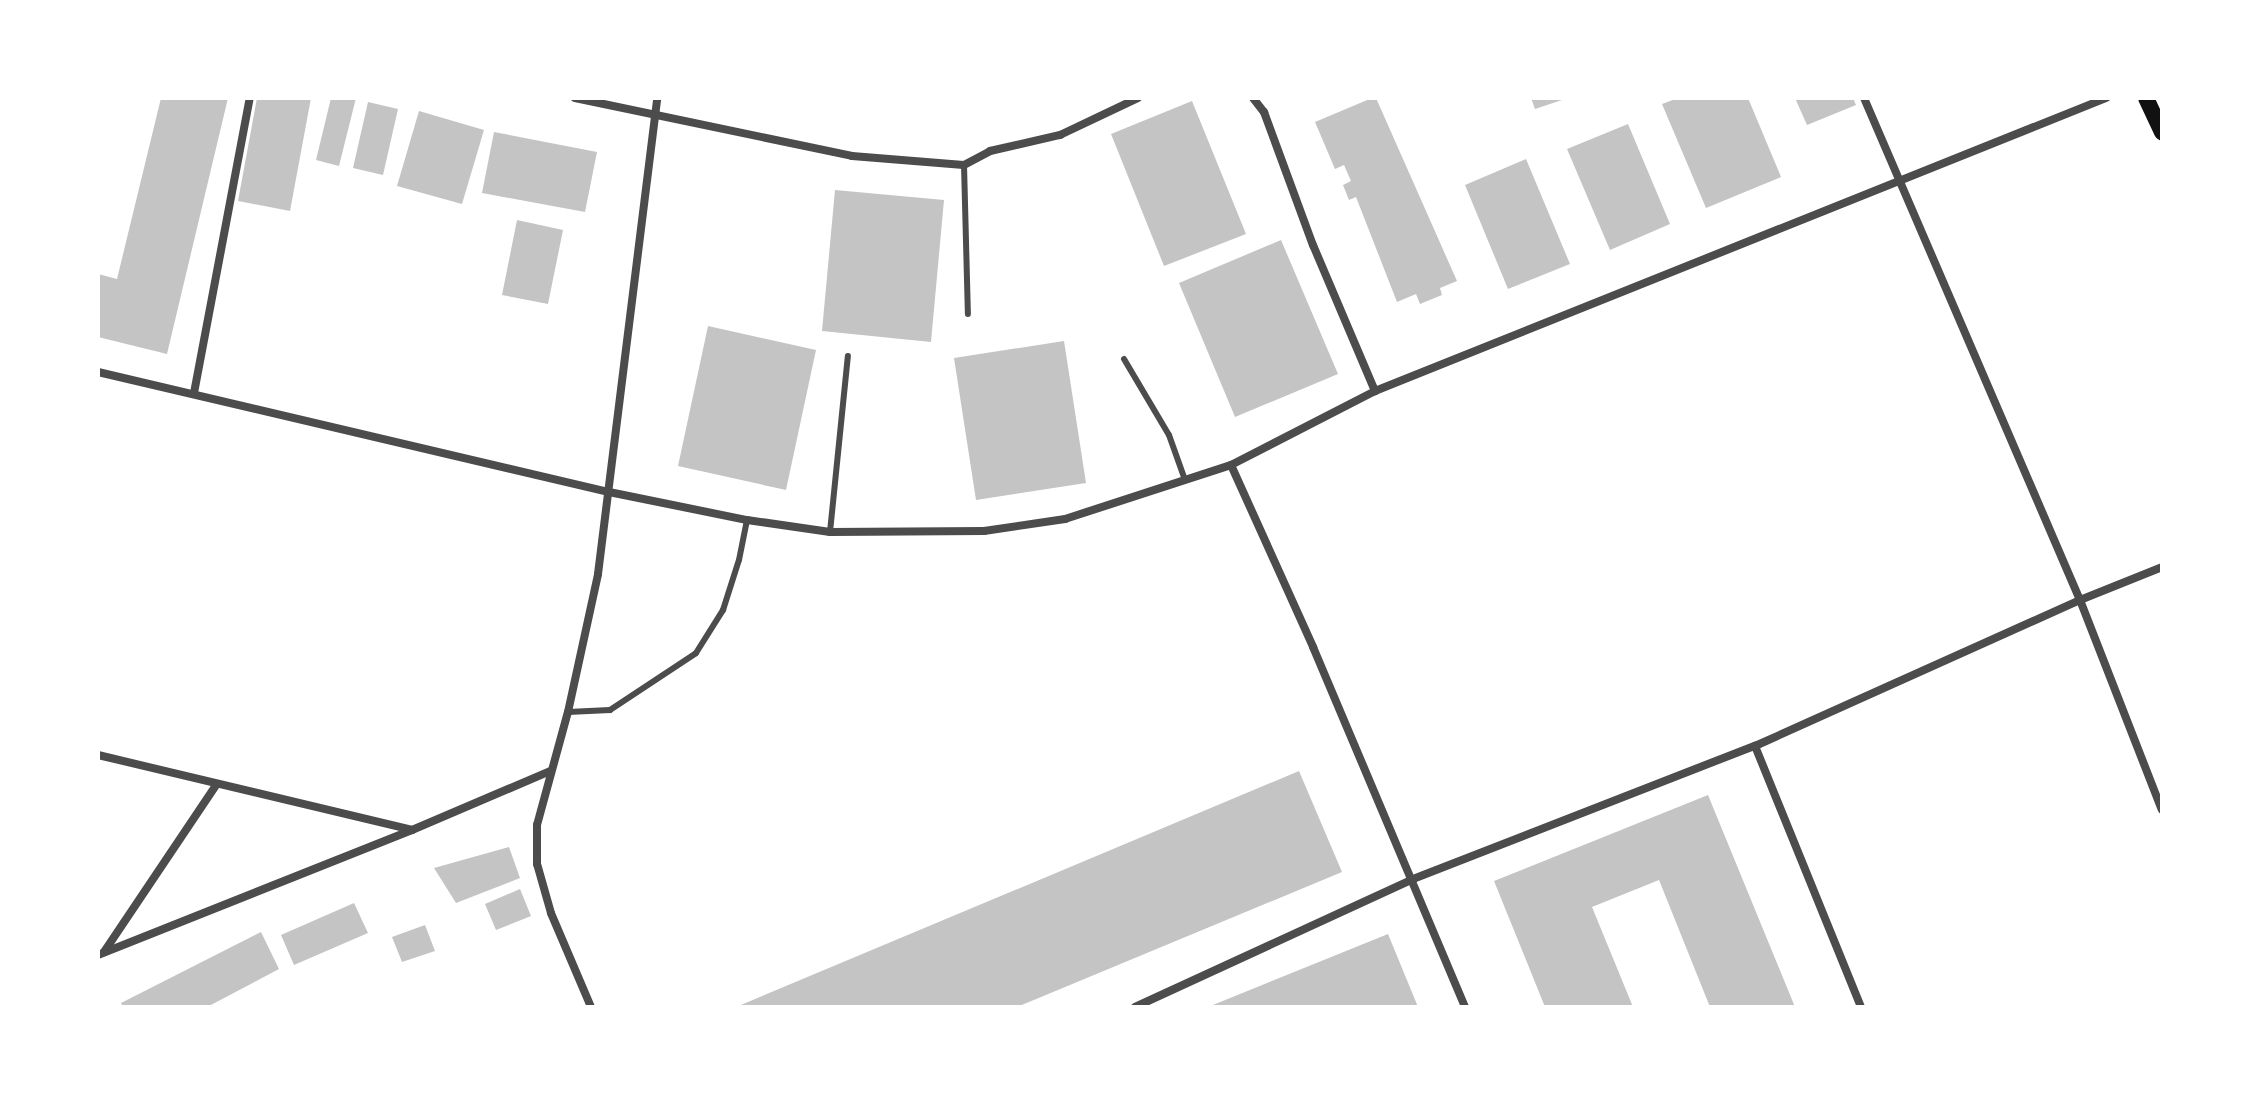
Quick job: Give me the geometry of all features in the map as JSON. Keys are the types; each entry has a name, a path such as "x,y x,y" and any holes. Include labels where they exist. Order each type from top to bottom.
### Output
{"main road":[{"path":"2146,98 2162,133"}],"street":[{"path":"194,393 250,98"},
{"path":"575,98 852,156 964,165 990,151 1060,135 1138,98"},
{"path":"591,1007 551,913 537,864 537,825 568,712 598,574 657,98"},
{"path":"1253,98 1264,112 1313,245 1375,391"},
{"path":"1864,98 2080,600 2162,810"},
{"path":"98,372 609,492 747,520 830,532 998,529 1065,519 1231,465 1375,391 2106,98"},
{"path":"1231,465 1413,879 1465,1007"},
{"path":"1139,1006 1413,879 1755,746 2080,600 2162,567"},
{"path":"1755,746 1861,1007"},
{"path":"98,755 412,830"},
{"path":"101,954 412,830 550,771"},
{"path":"101,954 217,784"}],"lane":[{"path":"964,165 968,314"},
{"path":"830,532 848,356"},
{"path":"1124,359 1169,435 1185,480"},
{"path":"568,712 610,710 696,653 723,610 739,560 747,520"}],"building":[{"path":"161,98 228,98 167,354 98,337 98,274 117,279"},
{"path":"257,98 311,98 290,211 238,201"},
{"path":"331,98 356,98 339,166 316,160"},
{"path":"1376,98 1457,281 1440,288 1442,295 1420,304 1416,294 1397,302 1356,197 1349,200 1343,185 1351,181 1344,165 1335,169 1315,122"},
{"path":"1531,98 1565,98 1565,99 1535,109"},
{"path":"1678,98 1748,98 1781,177 1706,208 1662,104"},
{"path":"1795,98 1853,98 1856,105 1807,125"},
{"path":"1192,101 1246,234 1164,266 1111,134"},
{"path":"368,102 398,109 383,175 353,168"},
{"path":"419,111 484,130 462,204 397,186"},
{"path":"1628,124 1670,224 1610,250 1567,149"},
{"path":"494,132 597,152 585,212 482,193"},
{"path":"1526,159 1570,264 1508,289 1465,185"},
{"path":"835,190 944,200 931,342 822,331"},
{"path":"517,220 563,230 548,304 502,295"},
{"path":"1281,240 1338,374 1235,417 1179,283"},
{"path":"708,326 816,350 786,490 678,466"},
{"path":"1064,341 1086,483 976,500 954,358"},
{"path":"1299,771 1342,872 1017,1007 736,1007"},
{"path":"1708,795 1795,1007 1710,1007 1659,880 1592,907 1633,1007 1545,1007 1494,881"},
{"path":"509,847 520,878 456,903 434,868"},
{"path":"520,889 531,916 496,930 485,904"},
{"path":"354,903 368,933 294,965 281,935"},
{"path":"425,925 435,951 402,962 392,937"},
{"path":"261,932 279,969 207,1007 123,1007 121,1003"},
{"path":"1388,934 1418,1007 1208,1007"}]}
